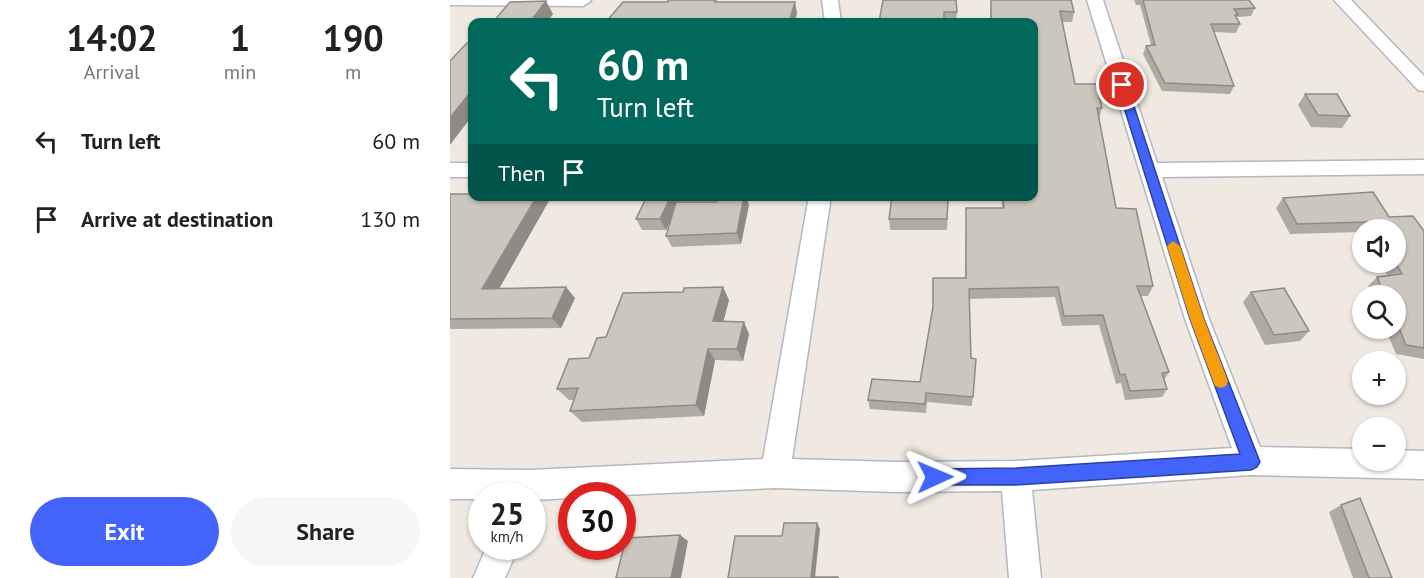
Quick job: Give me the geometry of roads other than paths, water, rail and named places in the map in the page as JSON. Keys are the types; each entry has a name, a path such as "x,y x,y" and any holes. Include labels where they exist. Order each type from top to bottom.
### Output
{"street":[{"path":"450,0 581,4"},
{"path":"830,0 832,18"},
{"path":"1095,0 1197,319 1251,462"},
{"path":"1342,0 1424,86"},
{"path":"1149,170 1424,167"},
{"path":"450,170 468,170"},
{"path":"775,473 819,201"},
{"path":"546,489 775,473 895,477 1016,476 1251,462 1424,465"},
{"path":"1016,476 1025,578"},
{"path":"450,484 468,485"},
{"path":"489,578 497,560"}]}
